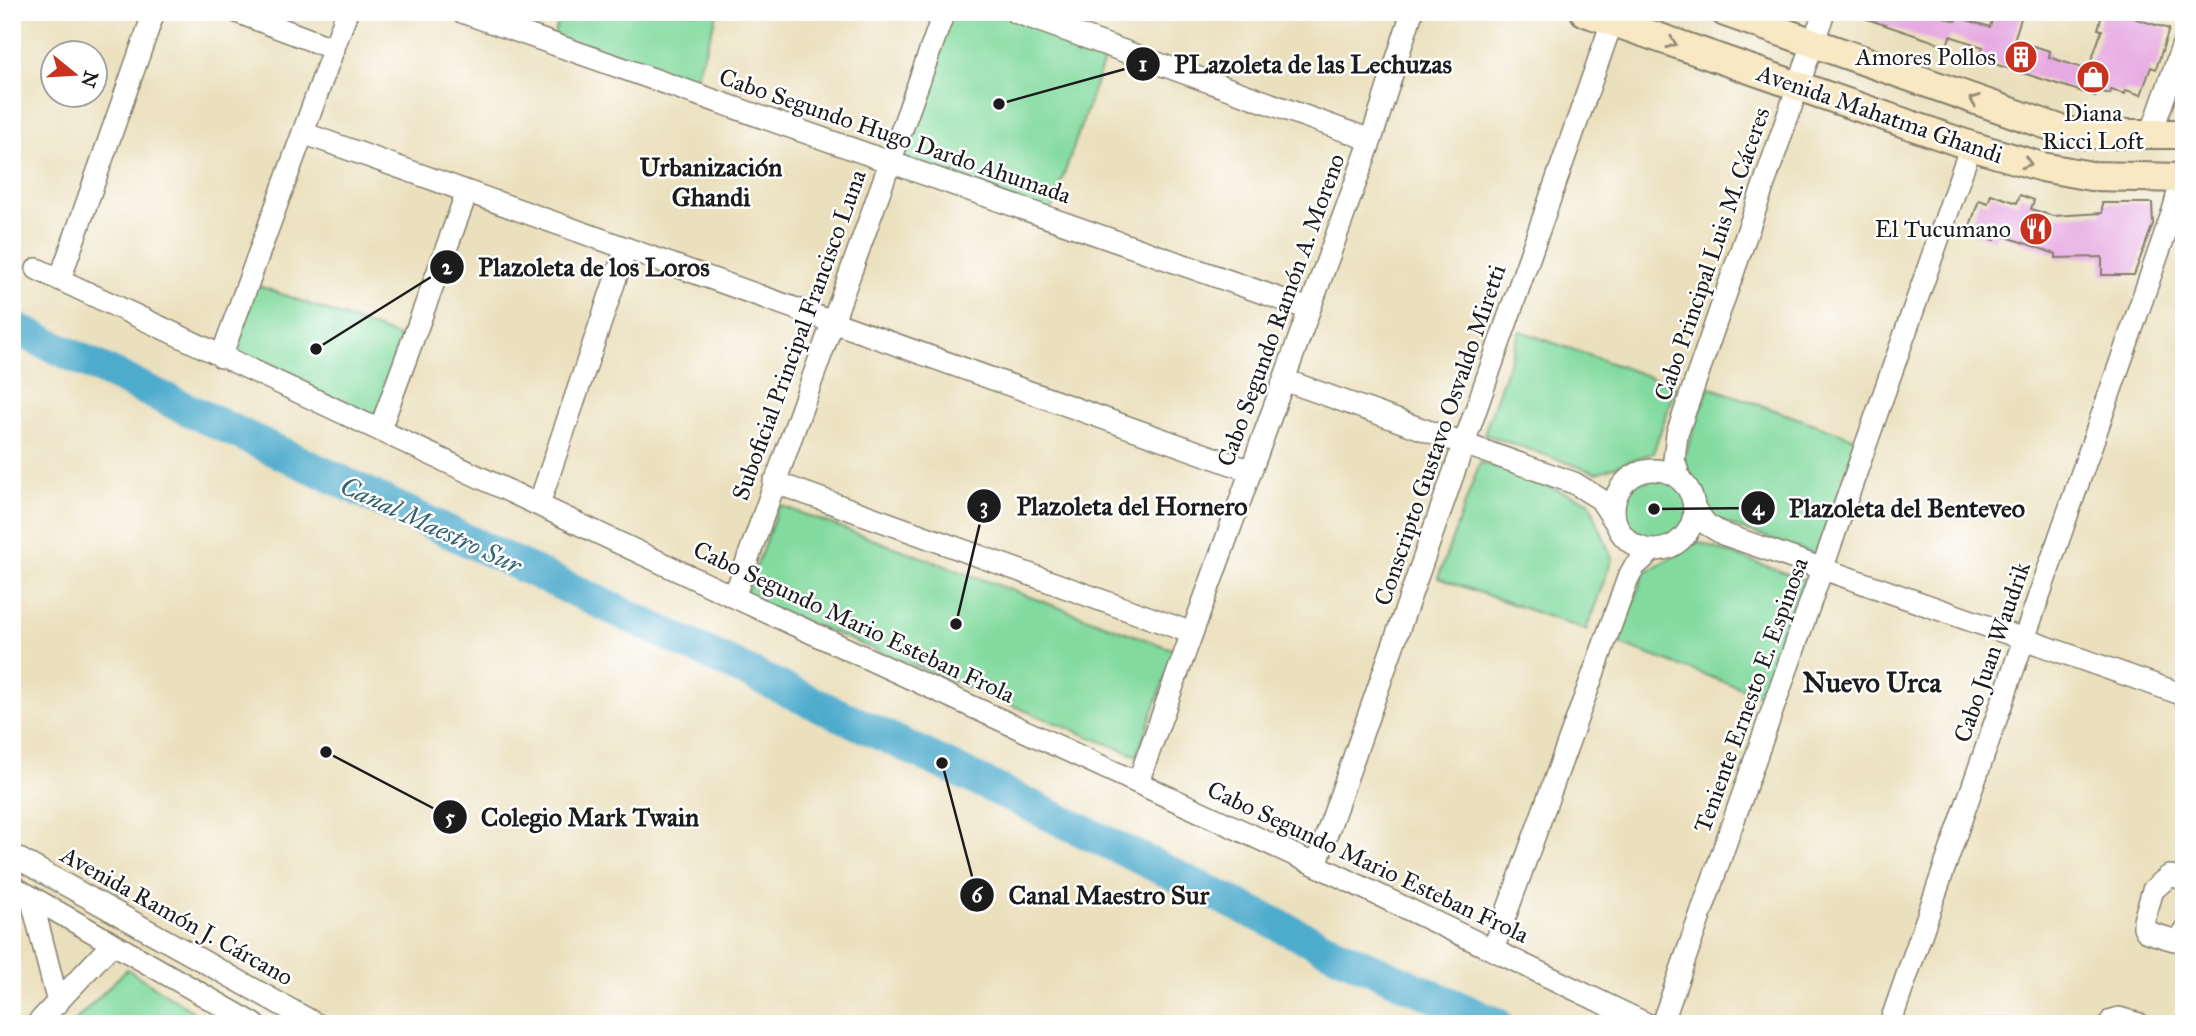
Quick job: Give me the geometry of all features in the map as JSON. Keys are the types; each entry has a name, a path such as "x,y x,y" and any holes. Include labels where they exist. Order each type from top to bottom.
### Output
{"main road":[{"name":"Avenida Mahatma Ghandi","path":"1585,12 1971,146 2063,173 2183,178"},
{"name":"Avenida Mahatma Ghandi","path":"1725,12 2064,131 2081,134 2184,134"}],"street":[{"path":"60,279 154,12"},
{"path":"237,12 334,49"},
{"path":"221,358 347,12"},
{"name":"Cabo Segundo Hugo Dardo Ahumada","path":"462,12 1310,309"},
{"name":"Suboficial Principal Francisco Luna","path":"734,597 944,12"},
{"path":"1015,12 1371,140"},
{"name":"Cabo Segundo Ramón A. Moreno","path":"1138,782 1371,140 1412,12"},
{"name":"Cabo Principal Luis M. Cáceres","path":"1638,474 1664,455 1677,434 1824,12"},
{"name":"Conscripto Gustavo Osvaldo Miretti","path":"1315,865 1612,22"},
{"path":"2151,134 2184,41"},
{"path":"303,133 1251,471"},
{"name":"Teniente Ernesto E. Espinosa","path":"1662,1024 1824,571 1971,146"},
{"name":"Cabo Juan Waudrik","path":"1890,1024 2183,178"},
{"path":"380,429 467,192"},
{"path":"539,504 626,248"},
{"name":"Cabo Segundo Mario Esteban Frola","path":"37,269 221,358 380,429 734,597 1315,865 1647,1024"},
{"path":"1284,380 1574,483 1600,499 1633,545 1652,551 1671,547 1681,540 1691,526 1695,509"},
{"name":"Cabo Principal Luis M. Cáceres","path":"1677,434 1674,460 1680,479"},
{"path":"1574,483 1606,486 1638,474 1664,470 1680,479 1691,492 1695,509 1706,524 1723,534 2023,641 2184,695"},
{"path":"1628,578 1628,556 1617,526 1615,498 1621,487 1638,474"},
{"path":"774,482 1192,633"},
{"path":"1681,540 1707,533 1723,534"},
{"path":"1493,950 1628,578 1634,567 1652,551"},
{"name":"Avenida Ramón J. Cárcano","path":"12,855 316,1024"},
{"path":"2182,872 2169,876 2154,890 2144,928 2147,932 2174,940 2181,938 2184,932"},
{"path":"12,886 252,1023"},
{"path":"31,897 58,1003"},
{"path":"37,1024 112,944"},
{"path":"2110,1024 2112,1020 2119,1018 2139,1024"}],"green space":[{"path":"562,12 718,12 692,89 552,40"},
{"path":"944,12 1015,12 1109,46 1049,217 889,162"},
{"path":"248,282 411,341 380,429 221,357"},
{"path":"1520,331 1676,386 1653,453 1597,473 1484,434"},
{"path":"1709,387 1857,439 1816,555 1706,516 1684,458"},
{"path":"1480,462 1589,501 1612,559 1586,630 1438,578"},
{"path":"1646,471 1662,471 1676,477 1687,488 1693,502 1693,518 1687,532 1676,543 1662,549 1646,549 1632,543 1621,532 1615,518 1615,502 1621,488 1632,477"},
{"path":"779,505 1175,650 1137,756 745,597"},
{"path":"1698,542 1808,581 1766,697 1619,644 1644,573"},
{"path":"127,969 212,1024 72,1024"}],"building":[{"path":"1855,12 1929,12 1956,21 1957,17 1990,27 1995,12 2023,12 2014,40 2050,51 2049,57 2088,70 2102,30 2098,29 2103,12 2129,12 2138,15 2136,19 2169,29 2156,69 2151,67 2141,95 2126,90 2125,94 2111,90 2110,94 2096,90 2095,96 1979,59 1983,47 1950,36 1947,46 1855,15"},
{"path":"1991,194 2017,203 2020,195 2034,200 2031,209 2053,216 2102,213 2102,203 2152,203 2153,224 2134,275 2102,275 2102,257 2056,258 2056,254 1998,234 1995,240 1968,232 1979,200 1988,203"}],"waterway":[{"name":"Canal Maestro Sur","path":"12,327 942,763 1345,957 1497,1024"}],"place":[{"name":"Amores Pollos","path":"2021,57"},
{"name":"Diana Ricci Loft","path":"2093,77"},
{"name":"PLazoleta de las Lechuzas","path":"999,104"},
{"name":"El Tucumano","path":"2036,229"},
{"name":"Plazoleta de los Loros","path":"316,349"},
{"name":"Plazoleta del Benteveo","path":"1654,509"},
{"name":"Plazoleta del Hornero","path":"956,624"},
{"name":"Colegio Mark Twain","path":"326,752"},
{"name":"Canal Maestro Sur","path":"942,763"}],"district":[{"name":"Urbanización Ghandi","path":"711,182"},
{"name":"Nuevo Urca","path":"1872,682"}]}
